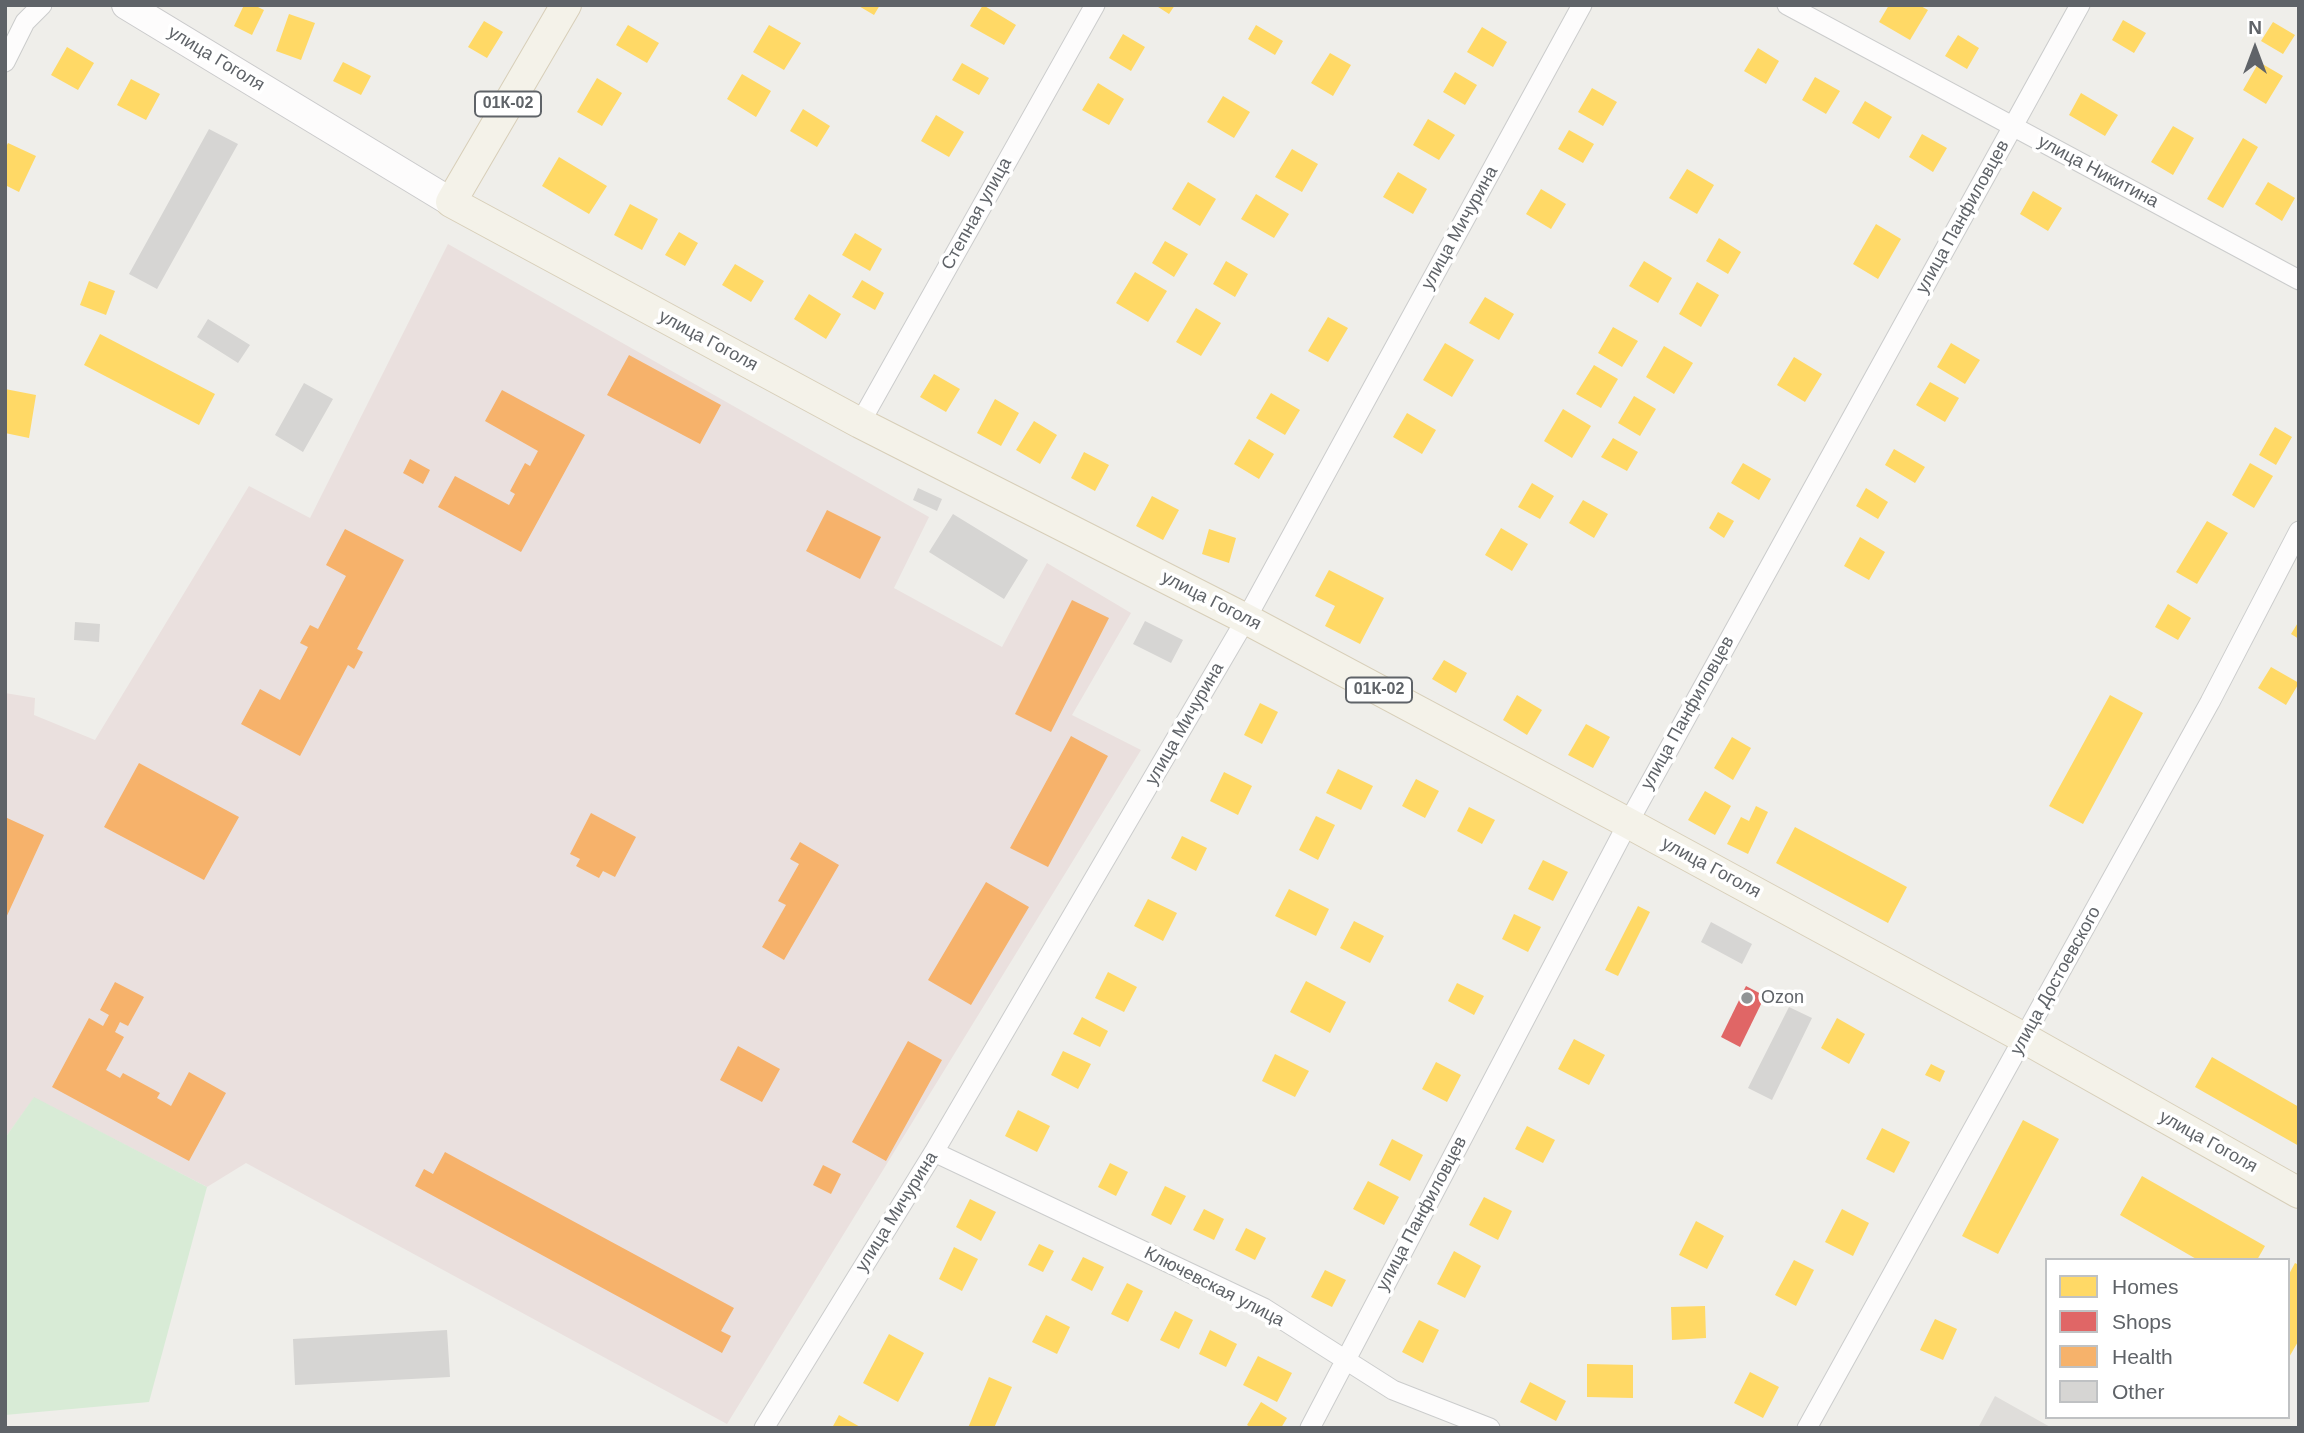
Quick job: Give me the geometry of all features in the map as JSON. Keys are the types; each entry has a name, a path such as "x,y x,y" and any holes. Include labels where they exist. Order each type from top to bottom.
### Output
{"main road":[{"name":"улица Гоголя","path":"126,5 451,202 860,424 1247,619 1628,823 2024,1038 2299,1193"},
{"name":"01К-02","path":"451,202 566,5"}],"street":[{"path":"5,62 25,22 42,5"},
{"name":"Степная улица","path":"860,424 1095,5"},
{"name":"улица Мичурина","path":"764,1428 934,1152 1247,619 1582,5"},
{"name":"улица Никитина","path":"1787,5 2299,280"},
{"name":"улица Панфиловцев","path":"1310,1428 1628,823 2080,5"},
{"name":"улица Достоевского","path":"1807,1428 2210,702 2299,531"},
{"name":"Ключевская улица","path":"934,1152 1264,1308 1392,1390 1490,1428"}],"shaded area":[{"path":"448,244 929,517 894,588 1002,647 1047,563 1131,613 1072,715 1141,750 727,1424 246,1163 207,1187 34,1098 5,1138 5,693 35,698 34,715 95,740 249,486 310,518"},
{"path":"1995,1396 2052,1428 1978,1428"}],"green space":[{"path":"34,1097 207,1187 149,1402 5,1415 5,1138"}],"building: Homes":[{"path":"244,5 254,5 264,10 252,35 234,26"},
{"path":"857,5 880,5 874,15"},
{"path":"983,5 1016,25 1004,45 970,26"},
{"path":"1155,5 1175,5 1169,14"},
{"path":"1889,5 1919,5 1928,10 1910,40 1879,22"},
{"path":"289,14 315,23 301,60 276,51"},
{"path":"2123,20 2146,33 2134,53 2112,40"},
{"path":"484,21 503,32 487,58 468,47"},
{"path":"2273,22 2295,35 2283,54 2261,41"},
{"path":"628,25 659,43 647,63 616,45"},
{"path":"769,25 801,43 784,70 753,52"},
{"path":"1256,25 1283,41 1275,55 1248,39"},
{"path":"1482,27 1507,42 1493,67 1467,52"},
{"path":"1123,34 1145,47 1131,71 1109,58"},
{"path":"1958,35 1979,48 1967,69 1945,56"},
{"path":"67,47 94,63 78,90 51,75"},
{"path":"1758,48 1779,61 1766,84 1744,71"},
{"path":"1330,53 1351,65 1333,96 1311,83"},
{"path":"343,62 371,76 361,95 333,81"},
{"path":"2259,62 2283,76 2266,104 2243,90"},
{"path":"962,63 989,78 979,95 952,80"},
{"path":"1455,72 1477,85 1465,105 1443,92"},
{"path":"742,74 771,91 756,117 727,99"},
{"path":"1815,77 1840,91 1826,114 1802,100"},
{"path":"597,78 622,93 602,126 577,112"},
{"path":"131,79 160,94 146,120 117,105"},
{"path":"1098,83 1124,99 1109,125 1082,110"},
{"path":"1592,88 1617,102 1603,126 1578,112"},
{"path":"2081,93 2118,115 2105,136 2069,115"},
{"path":"1223,96 1250,112 1234,138 1207,122"},
{"path":"1865,101 1892,117 1879,139 1852,123"},
{"path":"803,109 830,126 817,147 790,131"},
{"path":"936,115 964,132 949,157 921,141"},
{"path":"1428,119 1455,135 1439,160 1413,145"},
{"path":"2173,126 2194,138 2173,175 2151,162"},
{"path":"1569,130 1594,144 1583,163 1558,149"},
{"path":"1922,134 1947,148 1933,172 1909,157"},
{"path":"2243,138 2258,147 2223,208 2207,199"},
{"path":"8,143 36,156 19,192 5,185 5,149"},
{"path":"1292,149 1318,164 1302,192 1275,177"},
{"path":"559,157 607,186 589,214 542,186"},
{"path":"1687,169 1714,185 1697,214 1669,198"},
{"path":"1398,172 1427,189 1413,214 1383,197"},
{"path":"1188,182 1216,199 1200,226 1172,209"},
{"path":"2268,182 2295,198 2282,221 2255,204"},
{"path":"1541,189 1566,204 1551,229 1526,214"},
{"path":"2033,191 2062,208 2048,231 2020,214"},
{"path":"1256,194 1289,214 1274,238 1241,219"},
{"path":"630,204 658,219 642,250 614,235"},
{"path":"1876,224 1901,239 1878,279 1853,264"},
{"path":"679,232 698,243 685,266 665,255"},
{"path":"855,233 882,249 870,271 842,255"},
{"path":"1719,238 1741,252 1728,274 1706,261"},
{"path":"1165,241 1188,254 1174,277 1152,263"},
{"path":"1226,261 1248,274 1235,297 1213,284"},
{"path":"1644,261 1672,278 1658,303 1629,286"},
{"path":"735,264 764,281 751,302 722,285"},
{"path":"1135,272 1167,291 1148,322 1116,303"},
{"path":"862,280 884,293 875,310 852,297"},
{"path":"89,281 115,291 106,315 80,305"},
{"path":"1697,282 1719,295 1701,327 1679,314"},
{"path":"809,294 841,314 826,339 794,319"},
{"path":"1485,297 1514,314 1499,340 1469,323"},
{"path":"1196,308 1221,323 1201,356 1176,342"},
{"path":"1328,317 1348,328 1328,362 1308,351"},
{"path":"1613,327 1638,341 1622,367 1598,353"},
{"path":"100,334 215,394 199,425 84,365"},
{"path":"1445,343 1474,360 1452,397 1423,380"},
{"path":"1951,343 1980,360 1965,384 1937,367"},
{"path":"1664,346 1693,363 1674,394 1646,377"},
{"path":"1794,357 1822,374 1805,402 1777,385"},
{"path":"1594,365 1618,379 1601,408 1576,394"},
{"path":"934,374 960,389 946,412 920,397"},
{"path":"1930,382 1959,398 1945,422 1916,405"},
{"path":"5,389 36,395 29,438 5,433"},
{"path":"1271,393 1300,410 1285,435 1256,418"},
{"path":"1634,396 1656,409 1640,436 1618,423"},
{"path":"995,399 1019,413 1001,446 977,433"},
{"path":"1563,409 1591,426 1572,458 1544,441"},
{"path":"1407,413 1436,430 1422,454 1393,437"},
{"path":"1034,421 1057,435 1040,464 1016,450"},
{"path":"2275,427 2292,437 2276,465 2259,455"},
{"path":"1613,438 1638,452 1627,471 1601,457"},
{"path":"1249,439 1274,454 1259,479 1234,464"},
{"path":"1894,449 1925,467 1915,483 1885,465"},
{"path":"1084,452 1109,465 1095,491 1071,478"},
{"path":"1743,463 1771,479 1759,500 1731,483"},
{"path":"2250,463 2273,476 2254,508 2232,495"},
{"path":"1532,483 1554,496 1540,519 1518,507"},
{"path":"1866,488 1888,502 1878,519 1856,506"},
{"path":"1152,496 1179,510 1163,540 1136,526"},
{"path":"1583,500 1608,514 1594,538 1569,523"},
{"path":"1718,512 1734,521 1724,538 1709,528"},
{"path":"2207,521 2228,533 2197,584 2176,572"},
{"path":"1501,528 1528,544 1512,571 1485,555"},
{"path":"1209,529 1236,538 1229,563 1202,554"},
{"path":"1860,537 1885,552 1869,580 1844,566"},
{"path":"1329,570 1384,598 1360,644 1325,626 1335,606 1315,596"},
{"path":"2168,604 2191,618 2178,640 2155,627"},
{"path":"2299,621 2299,639 2291,634"},
{"path":"1444,660 1467,673 1456,693 1432,679"},
{"path":"2271,667 2299,683 2286,705 2258,688"},
{"path":"1517,695 1542,710 1527,735 1503,720"},
{"path":"2110,695 2143,713 2083,824 2049,806"},
{"path":"1260,703 1278,712 1262,744 1244,735"},
{"path":"1586,724 1610,737 1593,768 1568,755"},
{"path":"1732,737 1751,748 1733,780 1714,768"},
{"path":"1338,769 1373,786 1361,810 1326,793"},
{"path":"1224,772 1252,786 1238,815 1210,801"},
{"path":"1416,779 1439,791 1425,818 1402,806"},
{"path":"1705,791 1731,806 1715,835 1688,820"},
{"path":"1756,806 1768,812 1748,854 1727,844 1741,817 1749,821"},
{"path":"1469,807 1495,820 1482,844 1457,831"},
{"path":"1316,816 1335,825 1318,860 1299,850"},
{"path":"1795,827 1907,887 1888,923 1776,863"},
{"path":"1182,836 1207,848 1196,871 1171,858"},
{"path":"1543,860 1568,872 1553,901 1528,889"},
{"path":"1289,889 1329,909 1316,936 1275,916"},
{"path":"1148,899 1177,913 1163,941 1134,926"},
{"path":"1638,906 1650,912 1618,976 1605,970"},
{"path":"1514,914 1541,927 1528,952 1502,939"},
{"path":"1354,921 1384,936 1370,963 1340,948"},
{"path":"1108,972 1137,987 1124,1012 1095,998"},
{"path":"1306,981 1346,1002 1330,1033 1290,1012"},
{"path":"1457,983 1484,996 1474,1015 1448,1001"},
{"path":"1082,1017 1108,1031 1100,1047 1073,1034"},
{"path":"1837,1018 1865,1034 1849,1064 1821,1048"},
{"path":"1574,1039 1605,1055 1589,1085 1558,1069"},
{"path":"1063,1051 1091,1064 1078,1089 1051,1075"},
{"path":"1275,1054 1309,1071 1295,1097 1262,1081"},
{"path":"2212,1057 2299,1107 2299,1146 2195,1087"},
{"path":"1436,1062 1461,1075 1447,1102 1422,1089"},
{"path":"1931,1064 1945,1071 1940,1082 1925,1075"},
{"path":"1018,1110 1050,1126 1037,1152 1005,1136"},
{"path":"2023,1120 2059,1139 1998,1254 1962,1236"},
{"path":"1527,1126 1555,1140 1543,1163 1515,1149"},
{"path":"1882,1128 1910,1142 1894,1173 1866,1159"},
{"path":"1392,1139 1423,1155 1410,1181 1379,1165"},
{"path":"1110,1163 1128,1172 1116,1196 1098,1187"},
{"path":"2142,1176 2265,1246 2258,1258 2195,1258 2120,1215"},
{"path":"1368,1181 1399,1197 1384,1225 1353,1209"},
{"path":"1165,1186 1186,1196 1171,1225 1151,1215"},
{"path":"1484,1197 1512,1211 1498,1240 1469,1225"},
{"path":"970,1199 996,1212 981,1241 956,1227"},
{"path":"1204,1209 1224,1219 1214,1240 1193,1230"},
{"path":"1842,1209 1869,1223 1853,1256 1825,1242"},
{"path":"1696,1221 1724,1236 1707,1269 1679,1255"},
{"path":"1246,1228 1266,1238 1255,1260 1235,1250"},
{"path":"1039,1244 1054,1251 1043,1272 1028,1265"},
{"path":"954,1247 978,1259 962,1291 939,1279"},
{"path":"1454,1251 1481,1266 1465,1298 1437,1284"},
{"path":"1083,1257 1104,1267 1092,1291 1071,1280"},
{"path":"1794,1260 1814,1270 1796,1306 1775,1295"},
{"path":"2295,1263 2299,1265 2299,1340 2290,1356 2290,1272"},
{"path":"1325,1270 1346,1280 1332,1307 1311,1297"},
{"path":"1127,1283 1143,1291 1128,1322 1111,1314"},
{"path":"1705,1306 1706,1338 1672,1340 1671,1307"},
{"path":"1175,1311 1193,1320 1179,1349 1160,1340"},
{"path":"1046,1315 1070,1327 1057,1354 1032,1342"},
{"path":"1935,1319 1957,1329 1943,1360 1920,1350"},
{"path":"1419,1320 1439,1330 1423,1363 1402,1352"},
{"path":"1210,1330 1237,1344 1226,1367 1199,1354"},
{"path":"889,1334 924,1353 898,1402 863,1383"},
{"path":"1258,1356 1292,1373 1277,1402 1243,1385"},
{"path":"1587,1364 1633,1365 1633,1398 1587,1397"},
{"path":"1750,1372 1779,1387 1763,1418 1734,1403"},
{"path":"989,1377 1012,1387 994,1428 968,1428"},
{"path":"1530,1382 1566,1401 1556,1421 1520,1402"},
{"path":"1261,1402 1287,1418 1281,1428 1252,1428 1247,1425"},
{"path":"839,1415 862,1428 832,1428"}],"building: Shops":[{"path":"1746,986 1765,996 1740,1047 1721,1037"}],"building: Health":[{"path":"629,355 721,405 700,444 607,395"},
{"path":"502,390 585,435 521,552 438,507 455,476 509,505 515,494 510,491 525,463 530,466 538,451 485,421"},
{"path":"410,459 430,470 423,484 403,473"},
{"path":"827,510 881,537 860,579 806,551"},
{"path":"345,529 404,560 357,649 363,652 354,669 348,665 300,756 241,724 260,689 280,700 308,647 300,643 310,625 318,629 346,576 326,565"},
{"path":"1072,600 1109,618 1051,732 1015,714"},
{"path":"1071,736 1108,756 1048,867 1010,848"},
{"path":"139,763 239,817 204,880 104,827"},
{"path":"591,813 636,837 615,877 603,871 599,878 576,866 580,859 570,854"},
{"path":"5,817 44,835 5,920"},
{"path":"800,842 839,865 784,960 762,947 786,905 778,901 799,864 790,859"},
{"path":"986,882 1029,907 971,1005 928,980"},
{"path":"115,982 144,997 128,1026 120,1022 115,1032 124,1037 106,1070 120,1078 123,1073 160,1093 157,1098 171,1106 189,1072 226,1093 189,1161 52,1087 89,1018 103,1026 109,1015 100,1010"},
{"path":"908,1041 942,1060 886,1161 852,1142"},
{"path":"738,1046 780,1069 762,1102 720,1080"},
{"path":"445,1152 734,1308 721,1331 731,1336 722,1353 415,1186 424,1169 433,1174"},
{"path":"823,1165 841,1174 831,1194 813,1185"}],"building: Other":[{"path":"209,129 238,144 157,289 129,274"},
{"path":"208,319 250,345 238,363 197,337"},
{"path":"304,383 333,399 303,452 275,435"},
{"path":"918,488 942,499 937,511 913,500"},
{"path":"953,514 1028,560 1004,599 929,552"},
{"path":"1145,621 1183,640 1171,663 1133,644"},
{"path":"75,622 100,624 99,642 74,640"},
{"path":"1711,922 1752,944 1742,964 1701,942"},
{"path":"1789,1007 1812,1018 1772,1100 1748,1088"},
{"path":"447,1330 450,1377 295,1385 293,1339"}],"place":[{"name":"Ozon","path":"1747,998"}]}
